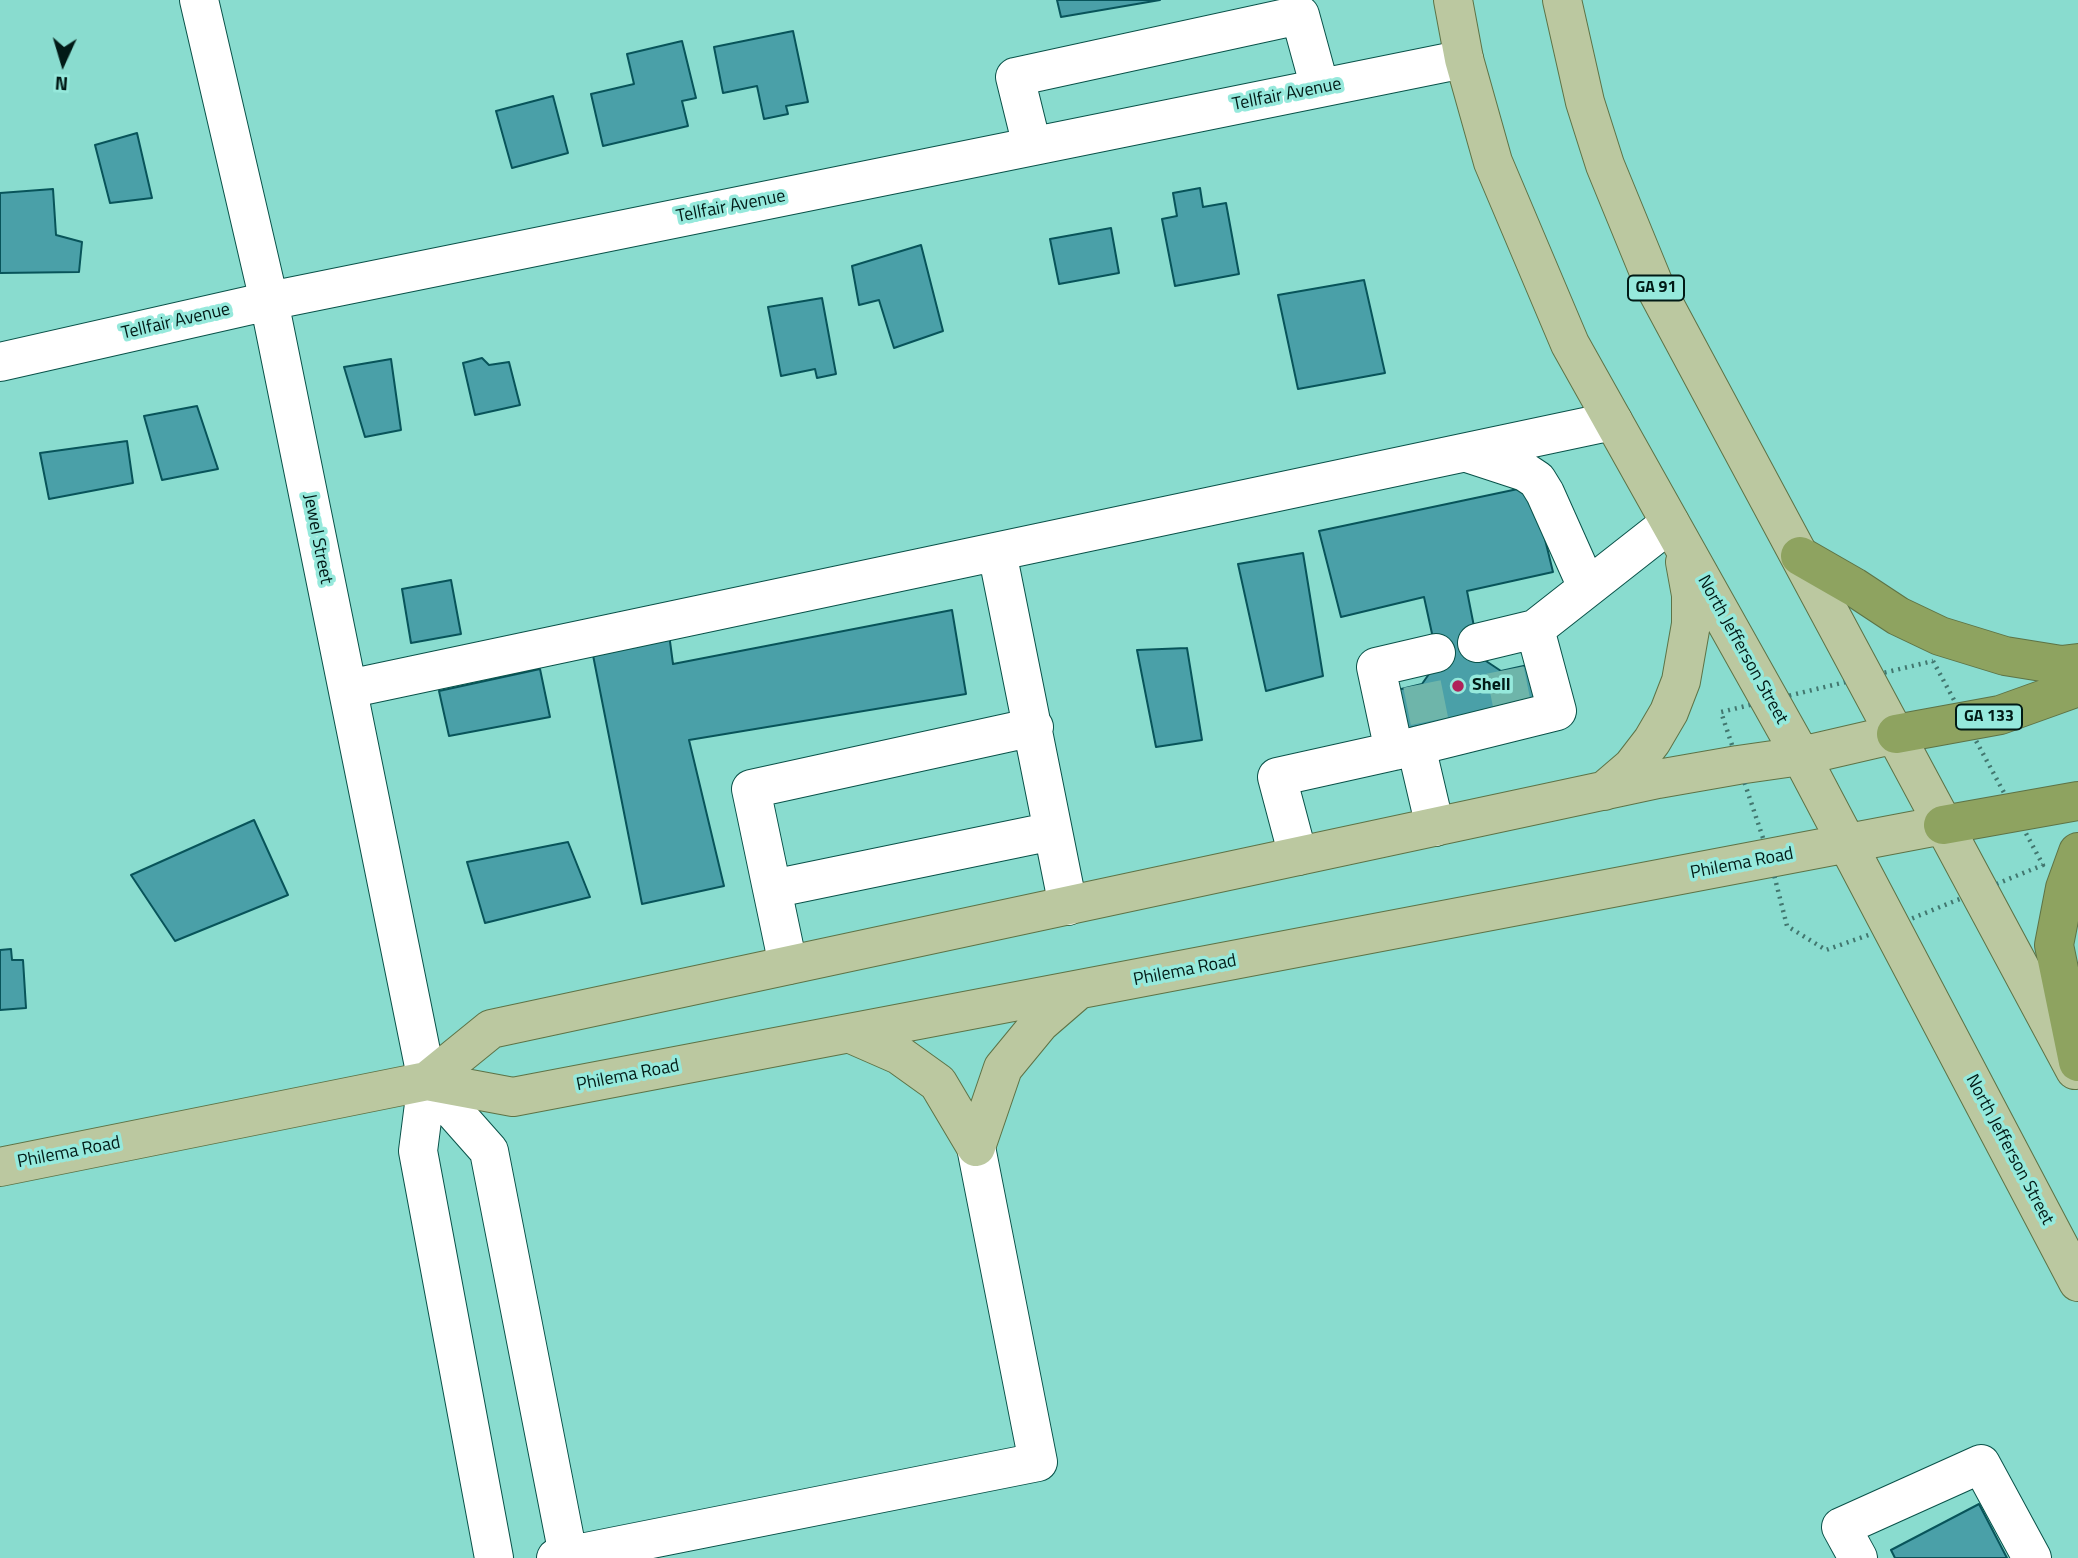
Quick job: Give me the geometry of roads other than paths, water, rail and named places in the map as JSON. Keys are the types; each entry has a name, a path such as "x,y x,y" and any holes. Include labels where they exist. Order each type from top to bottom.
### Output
{"highway":[{"path":"1800,556 1898,616 1940,636 2005,656 2061,665 2078,663"},
{"name":"GA 133","path":"1896,734 2000,715 2078,687"},
{"path":"1944,825 2078,801"},
{"path":"2078,852 2065,888 2054,945 2078,1062"}],"main road":[{"name":"North Jefferson Street","path":"1453,0 1464,59 1489,149 1513,213 1570,344 1801,756 2078,1282"},
{"name":"GA 91","path":"1562,0 1585,102 1605,165 1655,287 1944,825"},
{"path":"1604,791 1632,767 1652,741 1669,712 1681,681 1688,652 1690,595 1674,531"},
{"name":"Philema Road","path":"427,1081 491,1029 1604,791 1738,765 1801,756 1896,734"},
{"path":"1944,825 2078,1077"},
{"name":"Philema Road","path":"0,1167 427,1081 513,1097 1944,825"},
{"path":"976,1147 1003,1068 1040,1023 1077,991"},
{"path":"851,1034 899,1055 938,1083 976,1147"}],"street":[{"name":"Jewel Street","path":"199,0 269,301 427,1081"},
{"path":"1032,146 1015,77 1300,15 1320,88"},
{"name":"Tellfair Avenue","path":"0,362 269,301 1464,59"},
{"path":"348,689 1613,421"},
{"path":"1465,453 1525,472 1537,480 1587,587"},
{"path":"1298,856 1277,777 1419,741 1501,676 1535,629 1587,587 1674,531"},
{"path":"997,552 1068,906"},
{"path":"1501,676 1557,711 1535,629"},
{"path":"1425,665 1376,667 1419,741 1436,827"},
{"path":"788,965 751,789 1034,727"},
{"path":"772,889 1053,831"},
{"path":"427,1081 489,1151 562,1557 1038,1462 976,1147"},
{"path":"427,1081 418,1151 494,1558"},
{"path":"1857,1558 1841,1527 1981,1464 2032,1558"}],"tunnel":[{"path":"1505,670 1512,705"},
{"path":"1422,684 1430,724"}],"place":[{"name":"Shell","path":"1458,686"}]}
